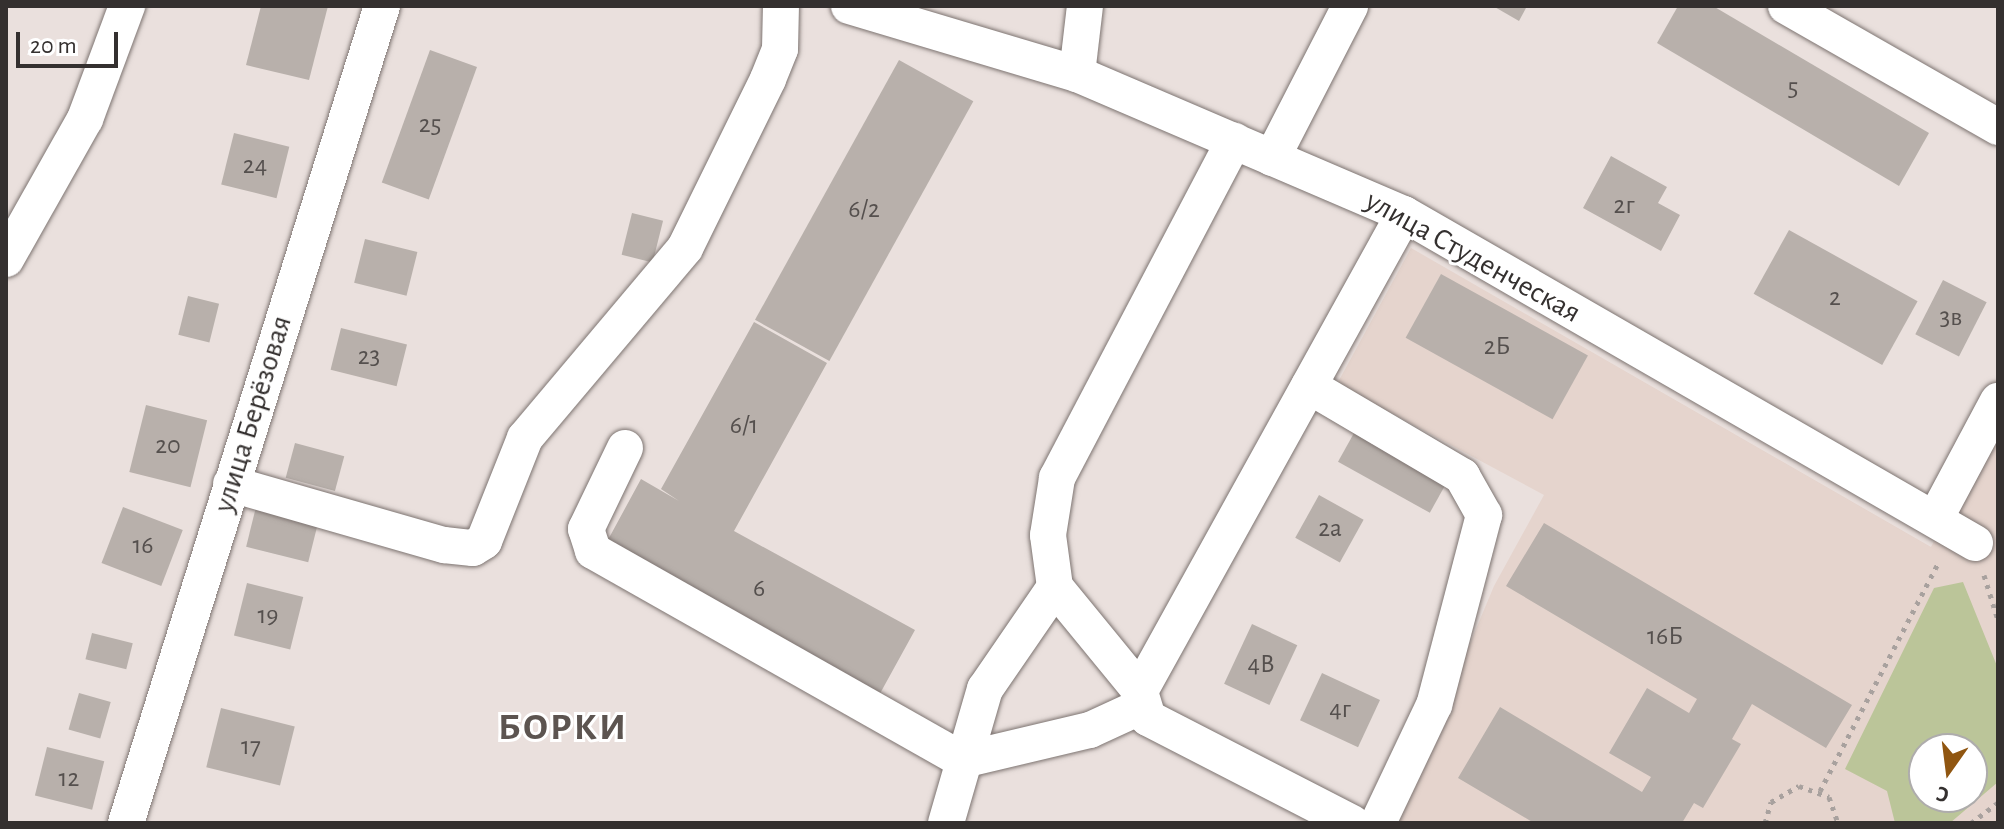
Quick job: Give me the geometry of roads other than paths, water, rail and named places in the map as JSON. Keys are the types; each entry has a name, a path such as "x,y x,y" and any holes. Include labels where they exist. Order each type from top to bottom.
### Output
{"street":[{"path":"6,259 85,119 127,6"},
{"name":"улица Берёзовая","path":"126,823 382,6"},
{"path":"231,484 444,545 473,548 484,541 525,438 685,248 780,49 781,6"},
{"name":"улица Студенческая","path":"849,6 1077,74 1404,214 1955,531 1998,401"},
{"path":"1077,74 1085,6"},
{"path":"1272,158 1350,6"},
{"path":"1786,6 1998,127"},
{"path":"1234,141 1057,478 1048,535 1055,587 1140,699 1148,718 1352,823"},
{"path":"625,448 586,529 593,551 963,760 1090,730 1140,699 1404,214"},
{"path":"1309,386 1462,476 1484,515 1434,705 1378,823"},
{"path":"946,823 985,689 1055,587"}],"district":[{"name":"БОРКИ","path":"563,729"}]}
